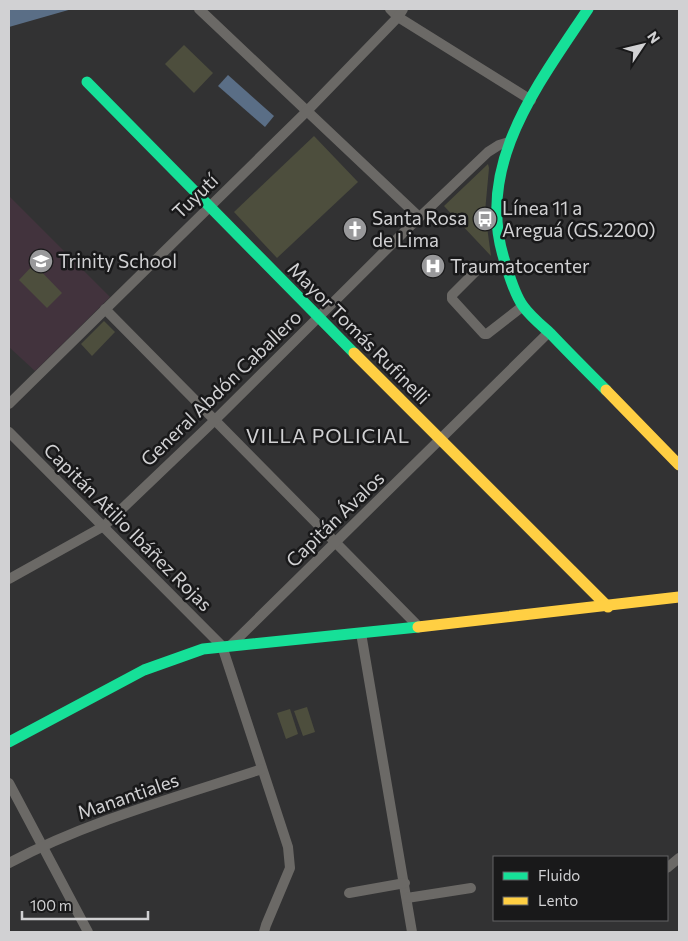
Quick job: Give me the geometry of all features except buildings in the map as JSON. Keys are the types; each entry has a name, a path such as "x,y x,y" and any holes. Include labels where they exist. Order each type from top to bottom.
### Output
{"street":[{"path":"198,9 419,217"},
{"path":"390,9 401,13 530,100"},
{"path":"588,9 530,100 509,142 500,166 495,214 498,238 513,286 523,306 679,465"},
{"name":"Tuyutí","path":"9,404 306,112 401,13"},
{"name":"Mayor Tomás Rufinelli","path":"87,82 317,318 441,439 608,607"},
{"name":"General Abdón Caballero","path":"9,579 104,526 216,420 419,217 488,152 498,145 509,142"},
{"path":"476,272 452,296 452,300 485,334 523,306"},
{"path":"105,309 419,627"},
{"name":"Capitán Ávalos","path":"227,645 336,543 548,332"},
{"name":"Capitán Atilio Ibáñez Rojas","path":"9,432 227,645"},
{"path":"9,742 144,670 203,649 227,645 608,607 679,597"},
{"path":"361,632 408,898 412,932"},
{"path":"227,645 290,859 290,868 264,932"},
{"name":"Manantiales","path":"9,863 42,846 142,808 262,769"},
{"path":"9,783 88,932"},
{"path":"668,867 679,858"},
{"path":"349,893 405,883"},
{"path":"408,898 471,888"}],"shaded area":[{"name":"Trinity School","path":"9,196 110,297 35,371 9,347"}],"green space":[{"path":"184,45 213,73 194,93 165,64"},
{"path":"314,136 358,182 277,258 234,212"},
{"path":"488,164 485,212 491,256 444,206"},
{"path":"34,264 62,293 47,308 19,280"},
{"path":"104,321 115,332 92,356 81,344"},
{"path":"307,707 315,732 303,736 294,711"},
{"path":"290,709 298,734 286,739 277,713"}],"water":[{"path":"9,9 72,9 9,27"},
{"path":"228,75 274,116 265,127 218,86"}],"traffic: fast":[{"path":"588,9 549,68 515,130 504,162 497,195 498,229 509,275 520,302 532,317 606,390"},
{"path":"87,82 354,353"},
{"path":"9,742 144,670 203,649 418,627"}],"traffic: slow":[{"path":"354,353 608,607"},
{"path":"606,390 679,465"},
{"path":"418,627 679,597"}],"place":[{"name":"Línea 11 a Areguá (GS.2200)","path":"485,219"},
{"name":"Santa Rosa de Lima","path":"355,229"},
{"name":"Trinity School","path":"41,261"},
{"name":"Traumatocenter","path":"433,266"}],"district":[{"name":"VILLA POLICIAL","path":"328,436"}]}
